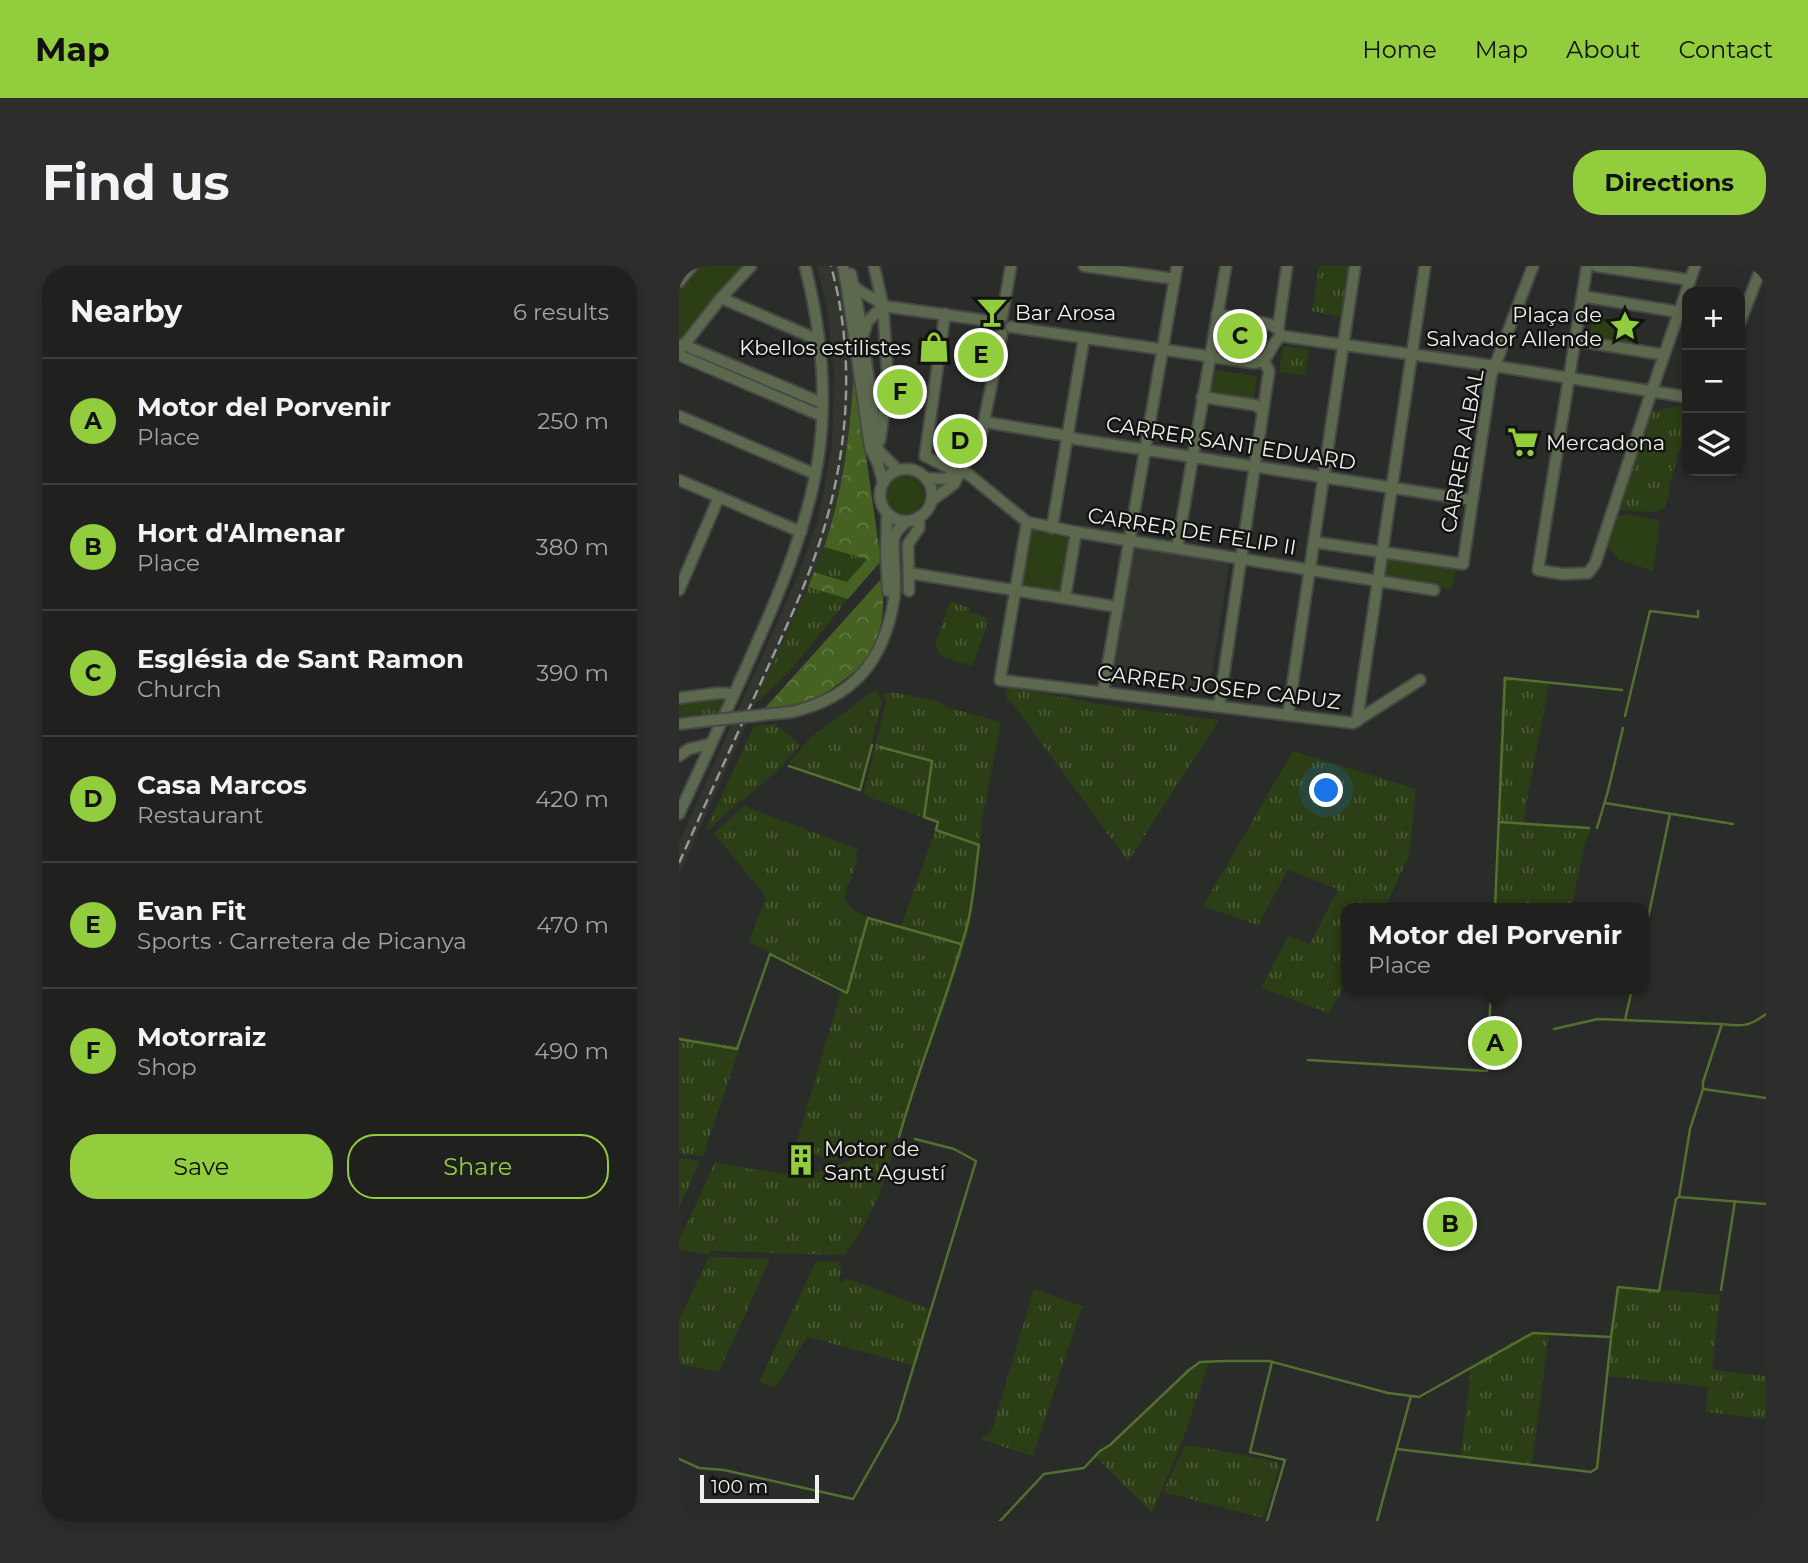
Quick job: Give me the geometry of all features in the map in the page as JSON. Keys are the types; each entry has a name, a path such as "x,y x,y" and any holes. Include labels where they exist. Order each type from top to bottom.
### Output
{"street":[{"path":"679,282 692,266"},
{"path":"680,349 751,266"},
{"path":"679,814 770,613 801,532 815,474 822,416 819,340 805,266"},
{"path":"843,266 870,447 883,482"},
{"path":"849,266 863,335 878,450 898,470"},
{"path":"874,266 883,306 888,383 878,450"},
{"path":"931,501 954,484 982,431 1011,266"},
{"path":"1084,266 1175,279"},
{"path":"1103,692 1177,266"},
{"path":"1177,548 1226,266"},
{"path":"855,287 883,306 1254,363 1264,361 1280,332 1287,266"},
{"path":"1288,715 1355,266"},
{"path":"1357,721 1425,266"},
{"name":"CARRER ALBAL","path":"1382,551 1463,564 1491,376 1533,266"},
{"path":"1587,266 1538,570 1563,574 1588,573 1595,564 1695,266"},
{"path":"1596,266 1690,280"},
{"path":"1745,309 1762,266"},
{"path":"1587,297 1673,311"},
{"path":"721,298 819,340"},
{"path":"863,335 867,322 883,306"},
{"name":"CARRER DE FELIP II","path":"945,314 925,456 951,470 968,474 1027,522 1434,590"},
{"path":"1217,314 1269,324 1280,332 1343,345 1682,396"},
{"path":"1052,528 1084,338"},
{"path":"1580,341 1659,354"},
{"path":"680,349 822,403"},
{"path":"680,349 822,416"},
{"path":"1219,706 1269,371 1264,361"},
{"path":"1202,397 1255,405 1263,411"},
{"path":"679,416 815,474"},
{"name":"CARRER SANT EDUARD","path":"985,422 1188,457 1472,500"},
{"path":"891,609 886,555 887,514 880,494 883,482 898,470 913,470 925,478 944,479 960,472"},
{"path":"887,514 899,520 919,517 931,501 925,478"},
{"path":"679,480 801,532"},
{"path":"679,590 719,497"},
{"path":"909,591 908,544 919,528 919,517"},
{"path":"679,724 792,712 817,705 853,682 883,643 894,596 894,538 907,520"},
{"path":"1015,590 1027,522"},
{"path":"1065,598 1076,532"},
{"path":"1314,542 1382,551"},
{"path":"909,573 1118,607"},
{"name":"CARRER JOSEP CAPUZ","path":"1015,590 1000,680 1353,723 1420,680"},
{"path":"679,698 718,693 734,694"},
{"path":"679,756 693,748 710,744"},
{"path":"693,748 698,750 703,760"}],"shaded area":[{"path":"817,266 837,266 854,371 850,434 842,484 831,528 814,572 679,875 679,843 795,582 817,523 832,445 834,368 827,308"},
{"path":"1134,547 1229,564 1209,692 1112,681"}],"green space":[{"path":"697,266 746,266 679,342 679,289"},
{"path":"1319,266 1348,266 1340,317 1312,311"},
{"path":"1593,315 1635,322 1632,343 1590,336"},
{"path":"1283,346 1309,349 1305,375 1279,372"},
{"path":"1215,370 1257,376 1253,402 1211,395"},
{"path":"854,372 881,561 848,599 808,587 814,572 847,582 867,559 824,547 837,504 845,460"},
{"path":"1682,405 1682,444 1668,498 1665,507 1658,511 1620,510 1652,412"},
{"path":"905,476 918,482 924,495 918,508 905,514 892,508 886,495 892,482"},
{"path":"1619,515 1657,520 1660,524 1653,571 1619,560 1608,546"},
{"path":"1032,529 1069,536 1060,591 1022,584"},
{"path":"824,547 867,558 847,582 814,572"},
{"path":"1389,554 1456,565 1452,589 1385,578"},
{"path":"882,578 883,608 880,628 874,647 863,664 818,697 799,704 765,708"},
{"path":"808,587 848,599 789,672 755,704"},
{"path":"950,601 988,618 972,666 941,656 935,644"},
{"path":"1503,676 1549,683 1523,822 1592,827 1585,843 1572,903 1494,903"},
{"path":"1007,686 1104,705 1219,720 1128,861 1006,697"},
{"path":"875,690 882,701 860,788 789,763 811,737"},
{"path":"885,693 937,701 946,707 1001,722 983,814 970,925 946,1003 912,1094 901,1135 891,1142 833,1161 795,1148 842,988 749,942 766,897 714,833 744,806 858,849 855,857 858,858 844,897 854,910 861,914 877,921 901,926 938,823 866,796 864,792 886,702"},
{"path":"719,698 722,700 721,712 679,716 679,703"},
{"path":"775,724 800,745 777,771 710,829 706,829 754,726"},
{"path":"1293,751 1416,789 1409,855 1387,903 1341,903 1341,992 1329,1013 1261,988 1288,936 1310,944 1338,889 1288,870 1258,925 1203,906"},
{"path":"679,1037 740,1047 703,1156 679,1154"},
{"path":"890,1149 893,1153 879,1194 845,1255 710,1251 709,1254 679,1250 679,1241 715,1162 766,1171 806,1174"},
{"path":"679,1158 700,1161 679,1208"},
{"path":"709,1257 770,1259 719,1372 679,1364 679,1320"},
{"path":"816,1261 838,1262 841,1267 839,1284 847,1278 929,1309 913,1365 807,1337 775,1388 759,1382"},
{"path":"1617,1286 1720,1295 1712,1370 1766,1376 1766,1419 1706,1412 1708,1387 1608,1376"},
{"path":"1034,1289 1082,1306 1033,1456 980,1439 989,1434 993,1427"},
{"path":"1531,1332 1549,1334 1532,1463 1461,1456 1471,1366"},
{"path":"1209,1362 1182,1442 1152,1513 1096,1457 1192,1367"},
{"path":"1185,1446 1277,1462 1279,1468 1264,1518 1163,1492"}],"waterway":[{"path":"1625,716 1650,611 1698,617 1698,611"},
{"path":"1495,903 1505,678 1622,690"},
{"path":"1597,828 1623,728"},
{"path":"789,766 860,790 872,745"},
{"path":"880,747 932,761 924,817 938,822 936,830 979,845 967,926 899,1137"},
{"path":"1605,803 1733,824"},
{"path":"1649,913 1670,814"},
{"path":"1499,822 1589,828"},
{"path":"679,1039 737,1049 770,954 847,993 868,918 961,944"},
{"path":"1308,1060 1487,1071 1491,994"},
{"path":"1625,1020 1631,994"},
{"path":"1000,1521 1044,1474 1084,1468 1200,1362 1269,1361 1388,1393 1419,1397 1533,1333 1611,1337 1618,1287 1659,1291 1690,1129 1722,1024 1745,1025 1766,1014"},
{"path":"1554,1029 1598,1019 1720,1024"},
{"path":"1703,1089 1766,1098"},
{"path":"679,1459 699,1468 724,1470 853,1499 897,1421 976,1161 954,1149 915,1139"},
{"path":"1679,1197 1766,1204"},
{"path":"1721,1290 1735,1201"},
{"path":"1397,1449 1591,1472 1597,1468 1611,1339"},
{"path":"1267,1521 1285,1460 1250,1452 1272,1362"},
{"path":"1377,1521 1411,1396"}],"railway":[{"path":"679,863 796,605 827,518 842,447 846,374 844,338 831,266"}],"place":[{"name":"Bar Arosa","path":"992,312"},
{"name":"Plaça de Salvador Allende","path":"1625,326"},
{"name":"Església de Sant Ramon","path":"1240,336"},
{"name":"Kbellos estilistes","path":"934,347"},
{"name":"Evan Fit","path":"981,355"},
{"name":"Motorraiz","path":"900,392"},
{"name":"Casa Marcos","path":"960,441"},
{"name":"Mercadona","path":"1523,442"},
{"name":"Motor del Porvenir","path":"1495,1043"},
{"name":"Motor de Sant Agustí","path":"801,1160"},
{"name":"Hort d'Almenar","path":"1450,1224"}]}
